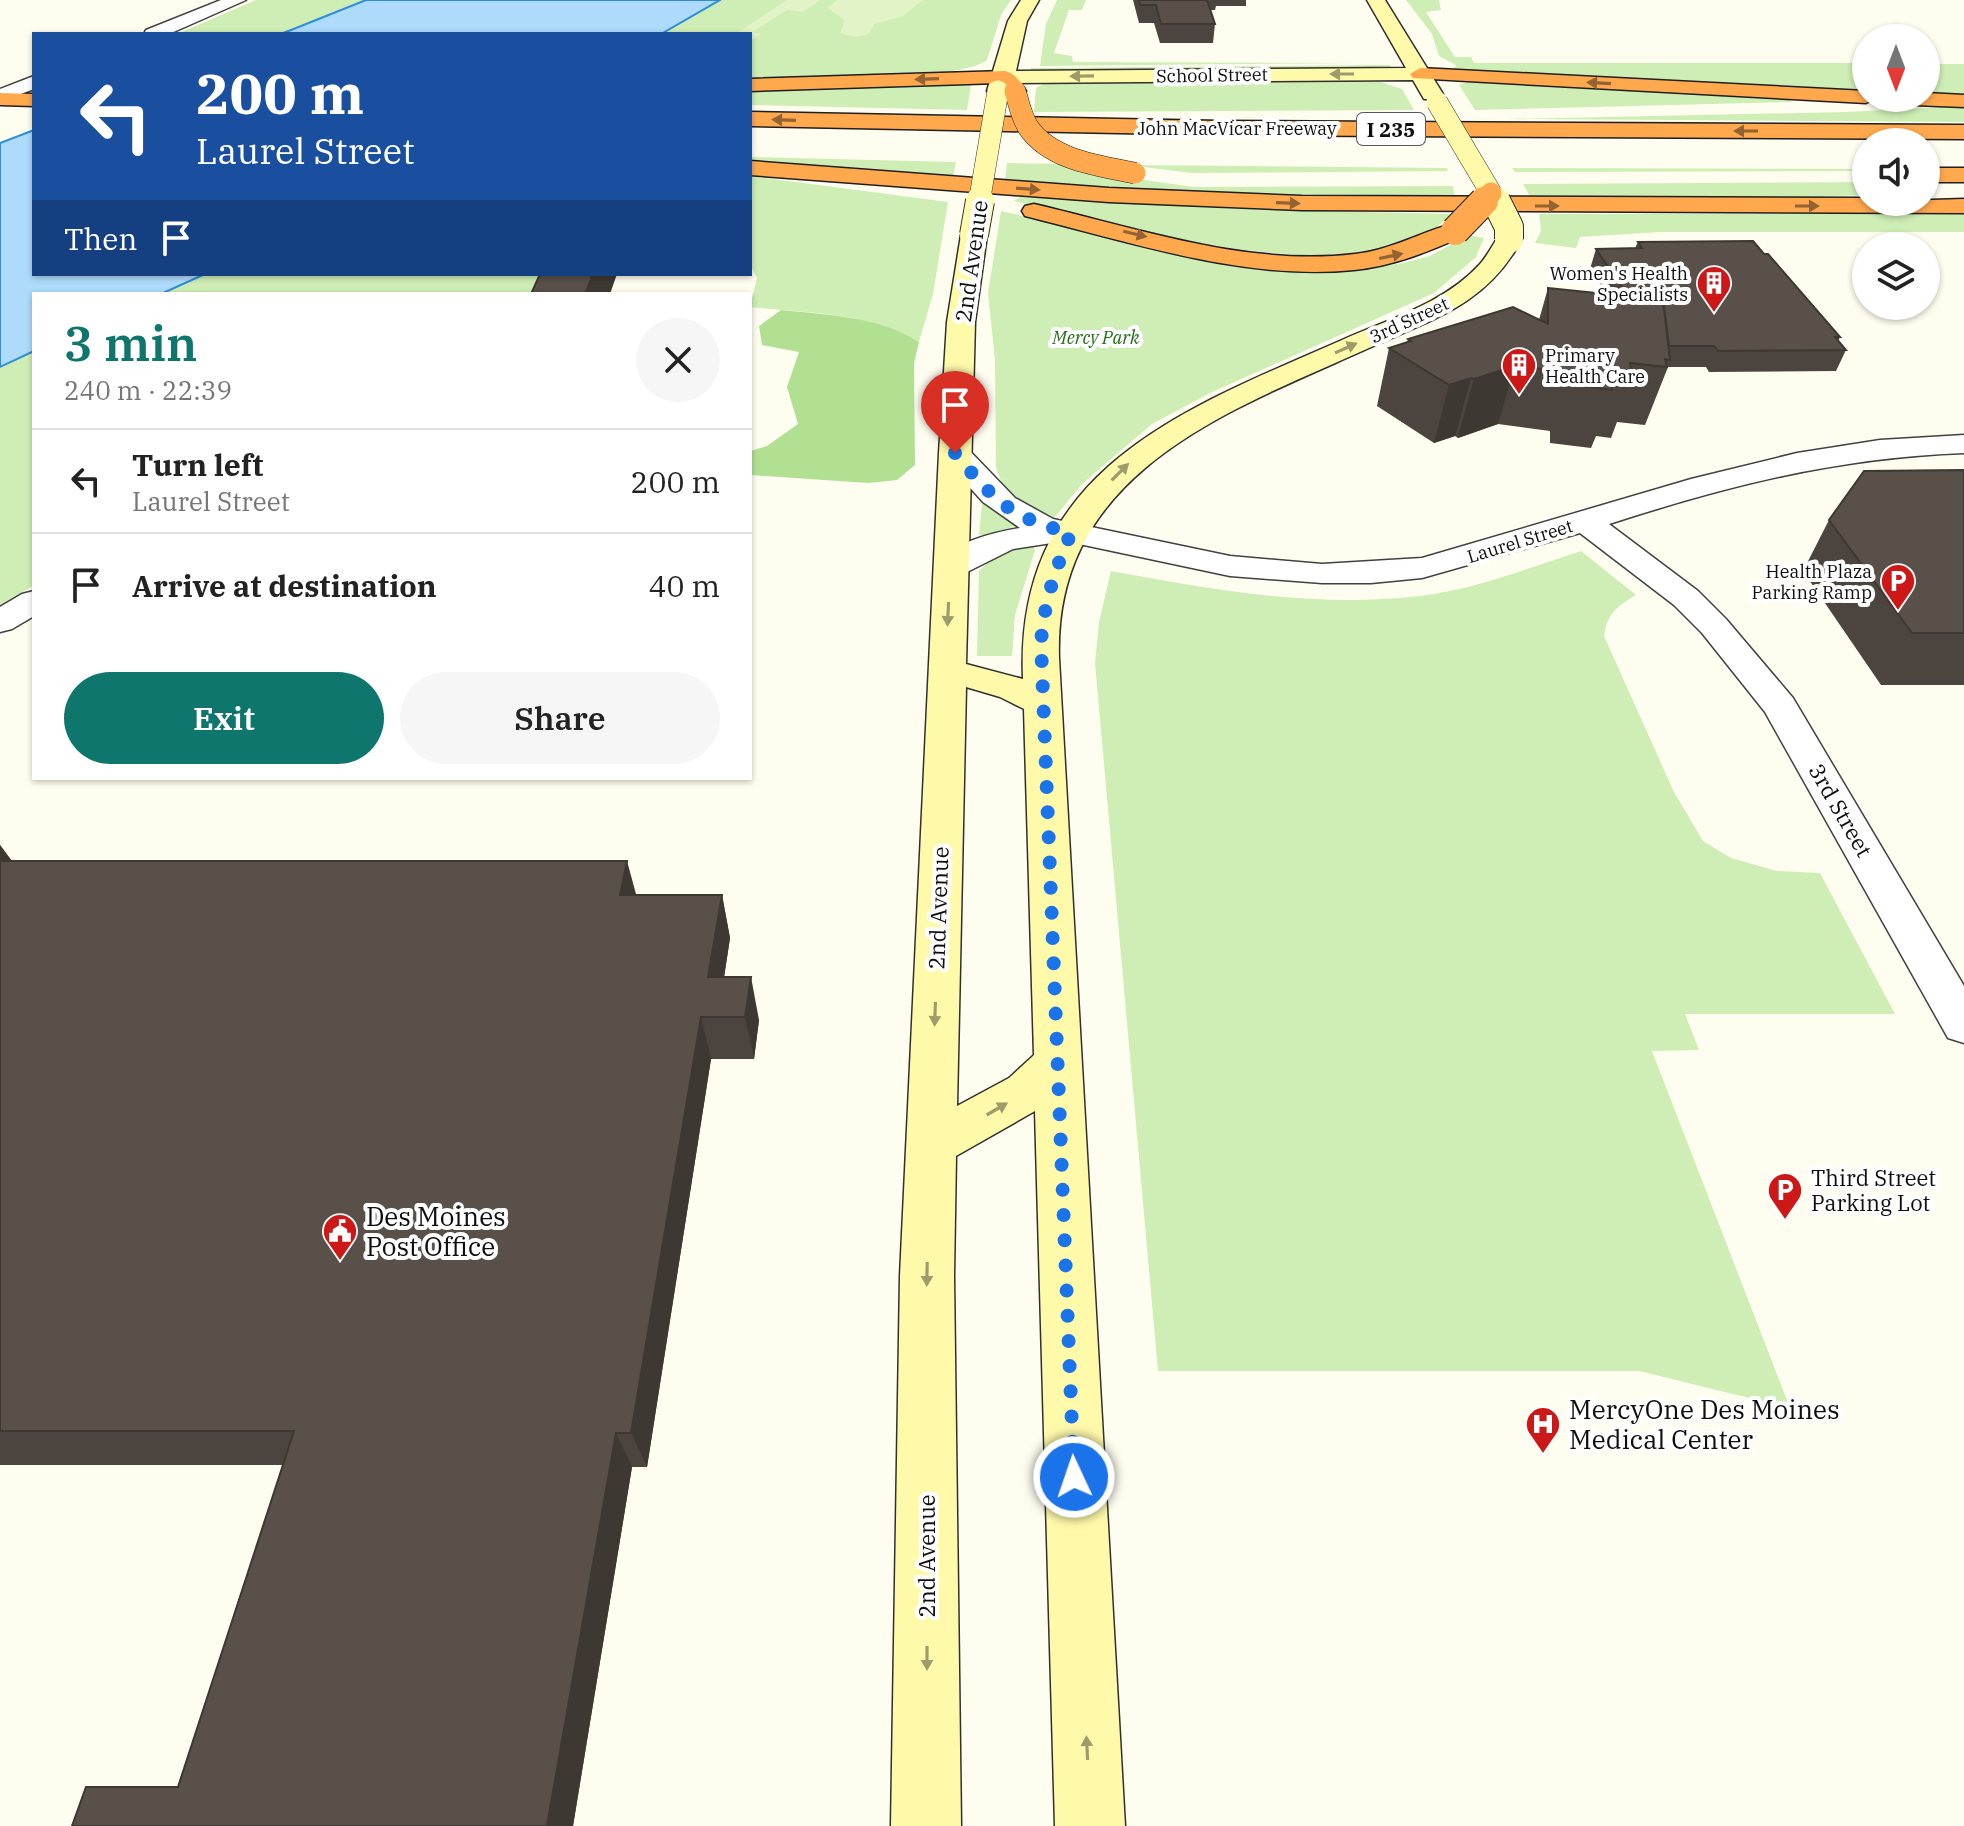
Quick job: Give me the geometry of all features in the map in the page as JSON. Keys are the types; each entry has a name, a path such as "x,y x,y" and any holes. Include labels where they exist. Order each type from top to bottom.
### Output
{"highway":[{"path":"1420,74 1852,96"},
{"path":"752,85 1006,86 1024,120 1045,143 1077,158 1142,163 1218,180 1295,179"},
{"path":"0,97 32,100"},
{"path":"1940,100 1964,101"},
{"path":"818,121 1778,109 1964,101"},
{"name":"John MacVicar Freeway","path":"752,119 1206,128 1964,132"},
{"name":"John MacVicar Freeway","path":"963,150 1018,151 1142,163"},
{"name":"I 235","path":"1491,156 1447,167 1512,178"},
{"path":"1940,158 1964,158"},
{"path":"752,168 1109,195 1302,203 1964,206"},
{"path":"811,173 1013,207 1276,262 1362,262 1414,251 1455,231 1491,193"},
{"path":"1940,175 1964,175"}],"main road":[{"name":"2nd Avenue","path":"926,1826 927,1276 946,670 961,322 974,235 1006,86 1016,21 1030,0"},
{"name":"3rd Street","path":"1071,533 1094,499 1125,465 1173,429 1223,402 1442,306 1471,290 1488,273 1509,239 1509,227 1491,193 1376,0"},
{"name":"School Street","path":"1006,86 1420,74"},
{"path":"1071,533 1051,581 1043,613 1043,703 1090,1826"},
{"path":"946,670 1013,688 1043,703"},
{"path":"931,1145 1026,1092 1056,1064"}],"street":[{"path":"158,32 237,0"},
{"path":"0,97 32,83"},
{"name":"Laurel Street","path":"955,453 993,495 1021,518 1071,533 1115,545 1254,571 1371,575 1465,558 1745,473 1821,457 1922,445 1964,444"},
{"name":"3rd Street","path":"1585,521 1633,554 1686,598 1723,635 1780,706 1964,1025"},
{"name":"Laurel Street","path":"951,567 988,545 1038,534 1071,533"},
{"path":"0,622 32,602"}],"green space":[{"path":"256,0 366,0 286,32 182,32"},
{"path":"720,0 1011,0 1001,15 987,60 971,67 912,76 752,80 752,32 664,32"},
{"path":"787,0 820,0 803,12 787,10 752,32 739,32"},
{"path":"837,0 923,0 903,16 874,24 869,34 854,37 840,33 845,21 828,8"},
{"path":"1057,0 1086,0 1082,10 1069,10 1054,53 1072,56 1073,62 1360,63 1040,66 1046,24"},
{"path":"1406,0 1439,0 1441,10 1426,12 1455,57 1471,57 1474,63 1852,63 1852,92 1454,69 1456,65 1439,56 1432,34"},
{"path":"1940,64 1964,64 1964,96 1940,95"},
{"path":"1390,65 1392,68 1031,71 1031,68"},
{"path":"1375,80 1402,89 1414,110 1034,112 1036,88 1047,82"},
{"path":"1468,82 1789,99 1791,102 1475,110 1459,85"},
{"path":"971,84 967,110 752,105 752,89"},
{"path":"1964,106 1964,122 1506,119 1940,112 1940,107"},
{"path":"752,157 956,162 953,177 752,161"},
{"path":"1007,163 1072,164 1130,178 1194,187 1453,186 1455,199 1172,191 1005,180"},
{"path":"1127,165 1447,168 1448,171 1192,173"},
{"path":"1512,168 1852,169 1852,171 1515,172"},
{"path":"752,176 948,202 933,294 919,342 900,332 859,319 752,307 757,278 752,268"},
{"path":"1852,182 1852,196 1532,200 1523,184"},
{"path":"1020,197 1237,209 1451,214 1414,240 1364,253 1306,255 1242,250 1177,239 1014,201"},
{"name":"Mercy Park","path":"1001,211 1214,259 1332,270 1399,264 1430,256 1469,235 1484,238 1476,257 1434,293 1210,393 1152,424 1082,484 1055,517 1045,519 1015,500 1002,484 996,467 995,360 988,293"},
{"path":"1539,214 1964,214 1964,232 1660,232 1580,237 1576,248 1535,243 1541,231"},
{"path":"201,276 567,276 560,292 165,292"},
{"path":"781,310 835,315 887,327 919,342 914,363 915,465 897,480 868,483 752,475 752,450 767,446 798,424 787,387 799,352 762,345 759,326"},
{"path":"32,352 32,586 0,606 0,367"},
{"path":"982,504 987,504 1015,526 988,536 979,535"},
{"path":"1023,544 1033,546 1035,550 1015,615 1012,656 977,656 979,571 991,559"},
{"path":"1581,551 1636,595 1614,611 1604,636 1674,792 1703,841 1731,858 1777,871 1820,873 1895,1014 1685,1014 1699,1050 1652,1051 1790,1408 1639,1371 1158,1371 1095,663 1099,622 1111,571 1275,596 1357,600 1440,593"}],"water":[{"path":"366,0 720,0 664,32 286,32"},
{"path":"32,131 32,276 201,276 165,292 32,292 32,352 0,367 0,143"}],"building":[{"path":"1139,0 1207,0 1215,24 1161,24 1156,5 1140,5"},
{"name":"Women's Health Specialists","path":"1753,241 1840,337 1835,337 1846,350 1718,351 1714,346 1669,346 1663,300 1628,296 1596,249 1642,248 1638,242"},
{"path":"539,276 592,276 586,292 532,292"},
{"path":"1548,288 1663,300 1670,360 1665,359 1667,367 1630,363 1632,380 1611,378 1612,390 1569,384 1569,372 1515,366 1449,385 1389,348 1411,341 1408,339 1513,307 1548,324"},
{"path":"1964,470 1964,633 1912,633 1829,520 1864,471"},
{"name":"Des Moines Post Office","path":"0,861 627,861 620,895 722,895 708,977 751,977 745,1017 701,1017 631,1433 616,1433 547,1826 72,1826 86,1787 178,1787 294,1431 0,1431"}],"place":[{"name":"Women's Health Specialists","path":"1714,314"},
{"name":"Primary Health Care","path":"1519,396"},
{"name":"Health Plaza Parking Ramp","path":"1898,612"},
{"name":"Third Street Parking Lot","path":"1785,1221"},
{"name":"Des Moines Post Office","path":"340,1262"},
{"name":"MercyOne Des Moines Medical Center","path":"1543,1455"}],"route":[{"path":"955,453 993,495 1021,518 1071,533 1051,581 1043,613 1041,643 1074,1477"}]}
